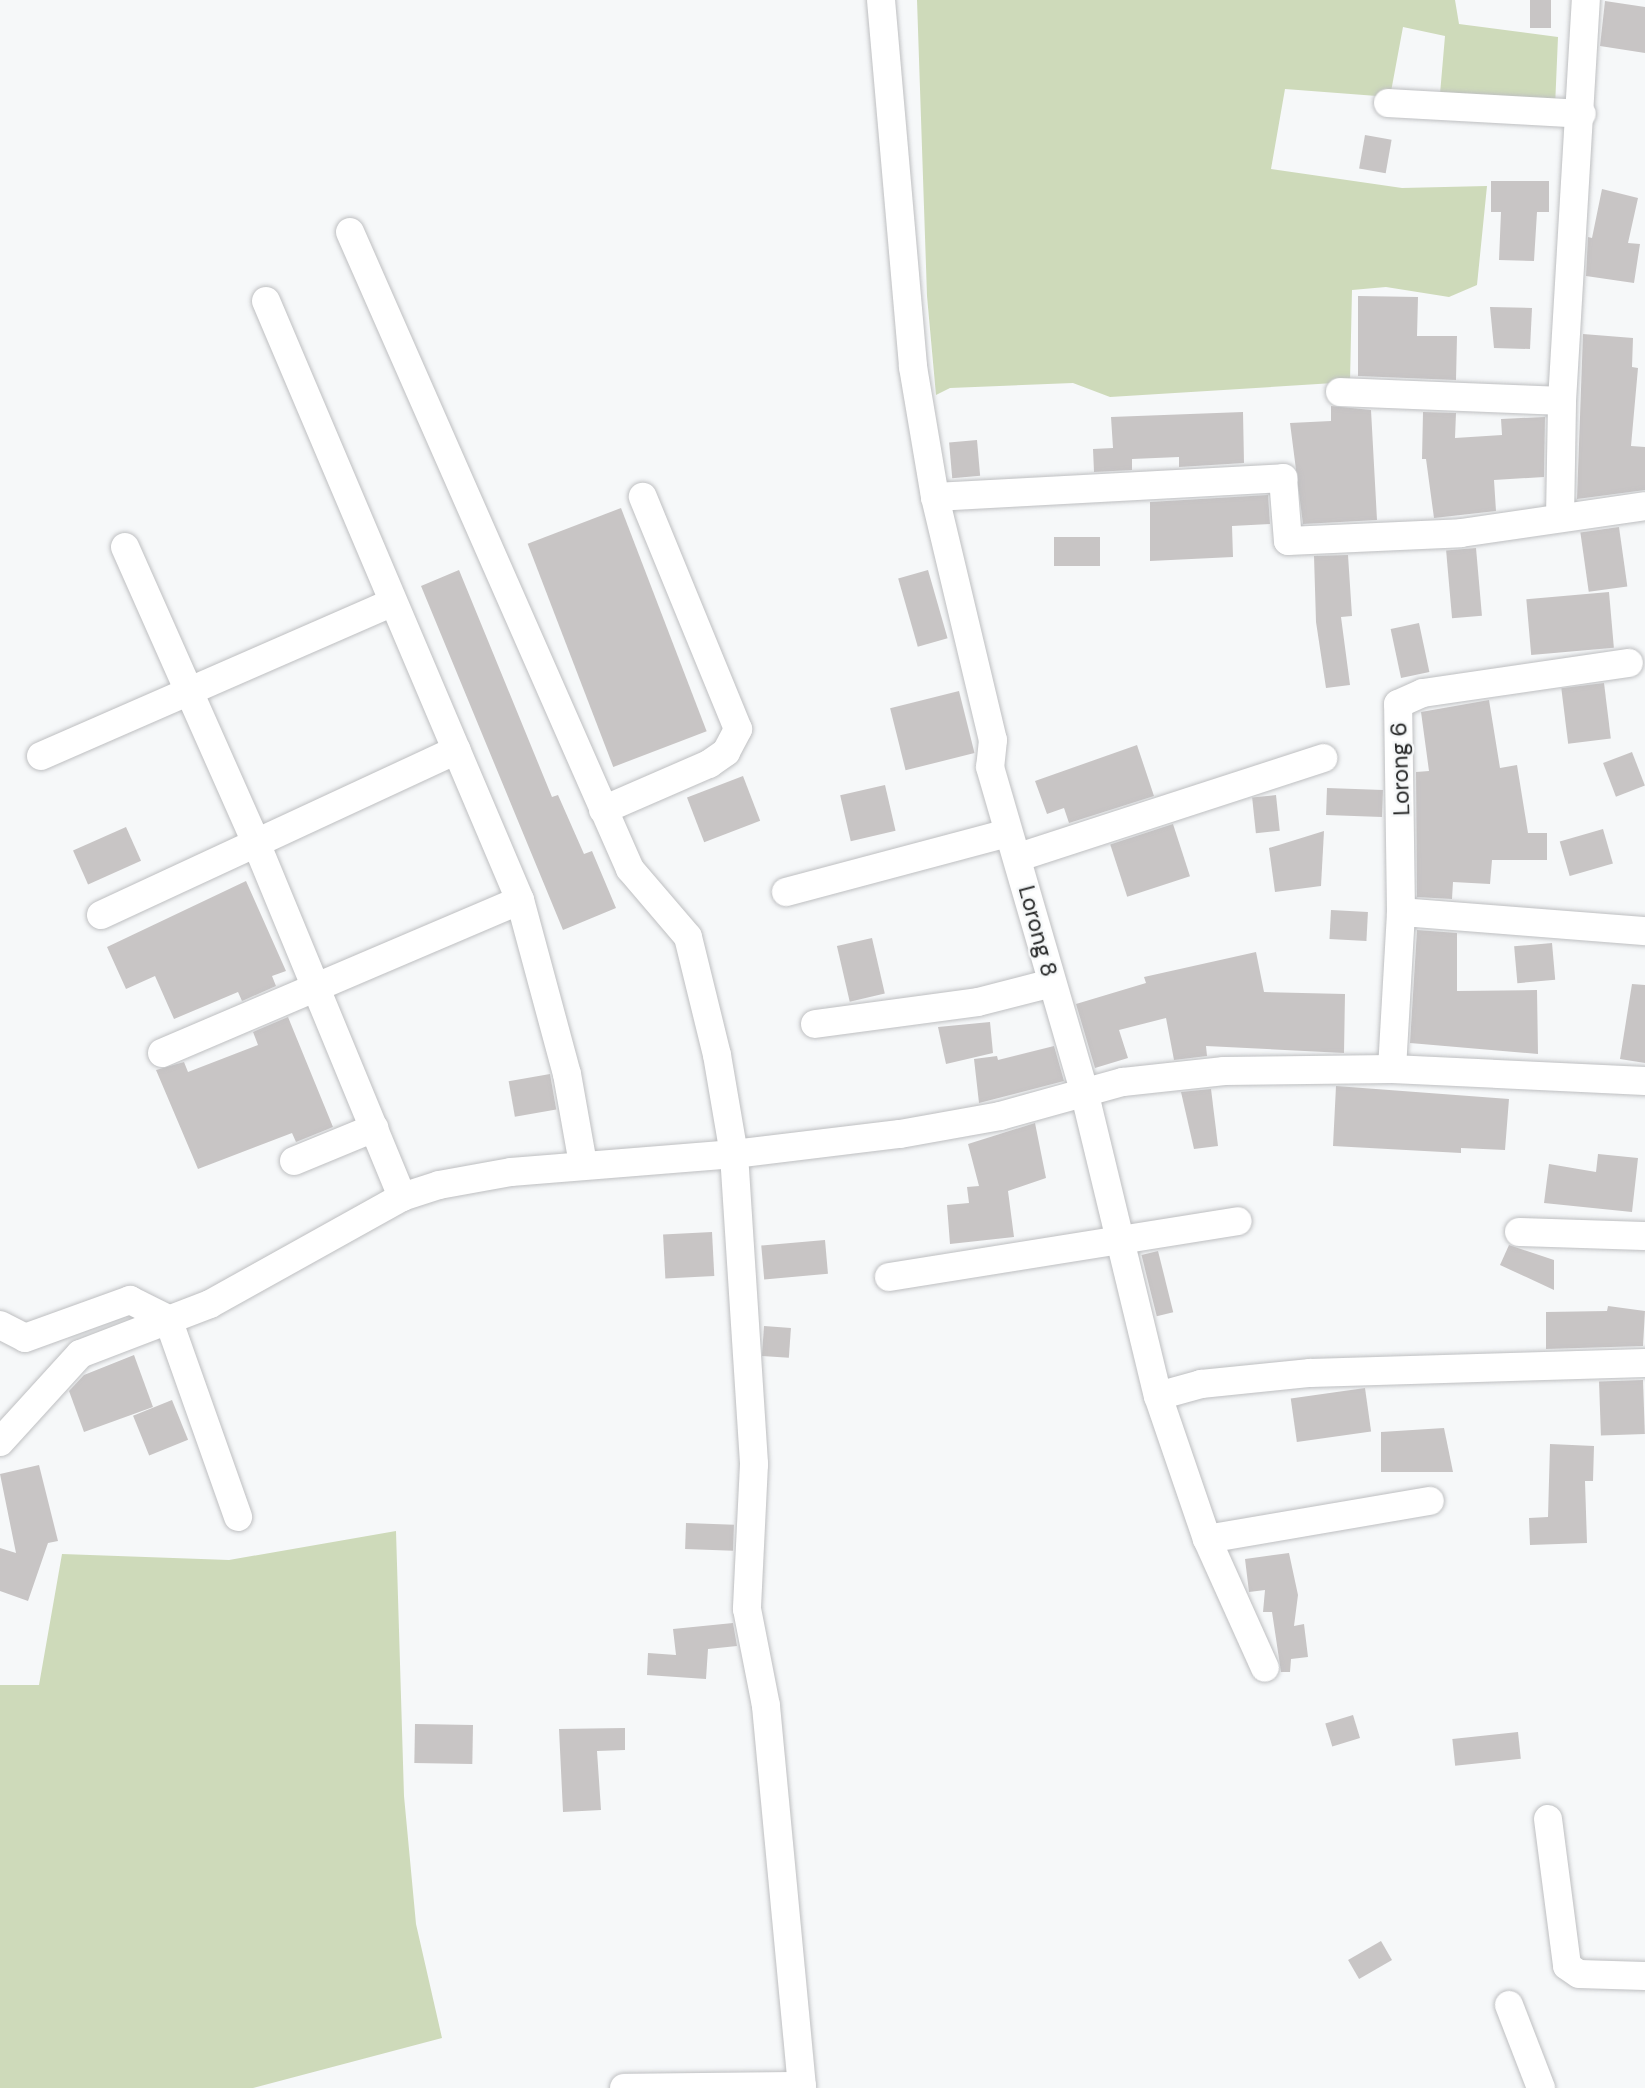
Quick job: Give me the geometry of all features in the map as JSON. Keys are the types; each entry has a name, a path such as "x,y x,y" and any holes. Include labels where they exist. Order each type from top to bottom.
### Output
{"street":[{"name":"Lorong 8","path":"881,0 913,367 935,497 993,740 990,768 1085,1095 1158,1396 1207,1539 1265,1668"},
{"path":"1560,517 1562,401 1582,114 1586,0"},
{"path":"1388,103 1582,114"},
{"path":"350,232 630,869 688,937 717,1055 734,1154 754,1464 747,1609 766,1706 802,2087 624,2088"},
{"path":"265,301 520,900 567,1074 583,1164"},
{"path":"1340,392 1562,401"},
{"path":"935,497 1283,478 1288,541 1427,536 1645,506"},
{"path":"603,810 709,764 726,752 738,729 643,497"},
{"path":"125,547 257,845 402,1197"},
{"path":"41,756 393,602"},
{"name":"Lorong 6","path":"1392,1069 1401,912 1398,704 1423,693 1629,663"},
{"path":"101,915 457,750"},
{"path":"786,892 1013,845 1323,758"},
{"path":"162,1053 318,990 520,900"},
{"path":"1401,912 1645,931"},
{"path":"815,1024 978,1002 1052,983"},
{"path":"0,1442 80,1354 168,1320 251,1283 402,1197 471,1179 583,1164 734,1154 912,1132 1085,1095 1123,1082 1224,1071 1392,1069 1645,1081"},
{"path":"294,1161 374,1128"},
{"path":"889,1277 1119,1243 1237,1221"},
{"path":"1520,1231 1645,1236"},
{"path":"0,1325 25,1338 130,1300 168,1320 238,1517"},
{"path":"1158,1396 1201,1384 1310,1373 1645,1363"},
{"path":"1207,1539 1430,1501"},
{"path":"1548,1819 1567,1966 1579,1974 1645,1976"},
{"path":"1509,2005 1541,2088"}],"green space":[{"path":"917,0 1455,0 1459,24 1558,37 1555,107 1440,94 1445,36 1403,27 1390,97 1285,89 1271,169 1402,188 1487,186 1477,285 1449,297 1386,287 1352,290 1350,382 1110,397 1073,383 950,388 936,395 927,296"},
{"path":"396,1531 404,1796 416,1924 442,2038 253,2088 0,2088 0,1685 39,1685 62,1554 229,1560"}],"building":[{"path":"1530,0 1551,0 1551,28 1530,28"},
{"path":"1605,1 1645,7 1645,53 1600,46"},
{"path":"1365,135 1392,140 1386,173 1359,168"},
{"path":"1491,181 1549,181 1549,212 1537,212 1534,261 1499,260 1501,212 1491,212"},
{"path":"1602,189 1638,198 1628,243 1640,244 1634,283 1586,276 1588,237 1592,238"},
{"path":"1358,296 1418,297 1417,336 1457,336 1456,380 1358,376"},
{"path":"1490,307 1532,308 1530,349 1494,348"},
{"path":"1583,334 1633,338 1632,367 1638,368 1631,446 1645,447 1645,490 1577,499"},
{"path":"1331,406 1371,410 1377,520 1303,524 1290,423 1331,421"},
{"path":"1243,412 1244,463 1179,467 1179,457 1132,459 1132,470 1094,472 1093,449 1113,448 1111,417"},
{"path":"1423,412 1456,413 1455,438 1502,435 1501,419 1545,417 1544,477 1494,480 1496,511 1434,518 1426,459 1422,459"},
{"path":"977,440 980,476 952,478 949,442"},
{"path":"1268,495 1270,524 1232,526 1233,557 1150,561 1150,502"},
{"path":"621,508 707,731 613,767 528,544"},
{"path":"1619,527 1627,586 1589,592 1580,532"},
{"path":"1054,537 1100,537 1100,566 1054,566"},
{"path":"1476,548 1482,616 1452,618 1446,551"},
{"path":"1348,555 1352,616 1341,617 1350,685 1326,688 1316,622 1314,556"},
{"path":"459,570 552,797 558,795 584,854 592,851 616,908 563,930 421,586"},
{"path":"928,570 948,638 918,647 898,579"},
{"path":"1609,592 1614,648 1531,655 1526,599"},
{"path":"1419,623 1429,672 1401,678 1391,629"},
{"path":"1604,683 1611,739 1568,744 1561,688"},
{"path":"959,691 974,753 906,770 890,708"},
{"path":"1489,700 1500,768 1517,765 1528,833 1547,833 1547,860 1492,860 1490,884 1453,882 1452,899 1417,897 1416,772 1429,771 1421,712"},
{"path":"1137,745 1154,796 1069,823 1064,808 1047,814 1035,781"},
{"path":"1632,752 1645,786 1616,797 1603,763"},
{"path":"743,776 760,821 704,842 687,798"},
{"path":"885,785 896,831 851,841 840,795"},
{"path":"1327,788 1383,790 1382,817 1326,815"},
{"path":"1276,795 1280,831 1256,833 1252,798"},
{"path":"1173,824 1190,876 1127,897 1110,844"},
{"path":"126,827 141,861 88,884 73,851"},
{"path":"1603,829 1613,864 1570,876 1560,841"},
{"path":"1324,831 1321,886 1275,892 1269,848"},
{"path":"246,881 286,971 272,976 276,986 242,1001 238,992 174,1019 155,976 126,989 107,947"},
{"path":"1331,910 1368,912 1366,941 1329,939"},
{"path":"1417,930 1457,933 1457,991 1537,990 1538,1054 1410,1043"},
{"path":"872,938 885,994 850,1002 837,946"},
{"path":"1552,943 1555,980 1517,983 1514,946"},
{"path":"1256,952 1264,992 1345,994 1344,1053 1206,1046 1207,1056 1174,1060 1166,1018 1119,1030 1128,1058 1095,1068 1076,1004 1146,983 1144,977"},
{"path":"1632,984 1645,985 1645,1063 1620,1059"},
{"path":"288,1017 333,1127 296,1142 292,1133 198,1169 156,1070 184,1062 188,1072 258,1045 253,1032"},
{"path":"990,1022 993,1053 946,1064 938,1027"},
{"path":"1054,1046 1064,1081 979,1103 974,1059 997,1056 998,1060"},
{"path":"550,1074 556,1109 515,1117 509,1081"},
{"path":"1336,1086 1509,1099 1505,1150 1461,1148 1461,1153 1333,1146"},
{"path":"1211,1089 1218,1146 1194,1149 1181,1092"},
{"path":"1035,1123 1046,1178 1008,1191 1014,1237 950,1244 947,1205 969,1203 967,1187 979,1186 968,1144"},
{"path":"1598,1154 1638,1158 1632,1212 1544,1203 1549,1164 1596,1172"},
{"path":"712,1232 714,1276 665,1279 663,1235"},
{"path":"825,1240 828,1274 764,1279 761,1246"},
{"path":"1509,1245 1554,1260 1554,1290 1500,1265"},
{"path":"1158,1251 1173,1312 1157,1316 1142,1255"},
{"path":"1608,1306 1645,1311 1643,1346 1546,1349 1546,1312 1607,1311"},
{"path":"764,1326 791,1328 789,1358 762,1356"},
{"path":"134,1355 153,1407 84,1432 69,1391 84,1375"},
{"path":"1643,1380 1645,1434 1601,1436 1599,1382"},
{"path":"1365,1388 1371,1432 1297,1442 1291,1398"},
{"path":"172,1400 188,1440 149,1456 133,1416"},
{"path":"1444,1428 1453,1472 1381,1472 1381,1432"},
{"path":"1550,1444 1594,1446 1593,1481 1585,1481 1587,1543 1530,1545 1529,1518 1548,1517"},
{"path":"39,1465 58,1541 48,1543 28,1601 0,1591 0,1548 16,1553 0,1474"},
{"path":"686,1523 734,1525 733,1551 685,1549"},
{"path":"1289,1553 1298,1595 1294,1626 1304,1624 1308,1657 1291,1659 1290,1672 1281,1672 1272,1612 1263,1612 1265,1590 1249,1592 1245,1559"},
{"path":"733,1623 737,1646 708,1649 706,1679 647,1675 648,1653 676,1655 673,1629"},
{"path":"1353,1715 1360,1738 1332,1746 1325,1723"},
{"path":"415,1724 473,1725 472,1764 414,1763"},
{"path":"625,1728 625,1750 597,1751 601,1810 563,1812 559,1729"},
{"path":"1518,1732 1521,1759 1455,1766 1452,1739"},
{"path":"1381,1941 1392,1960 1359,1979 1348,1960"}]}
